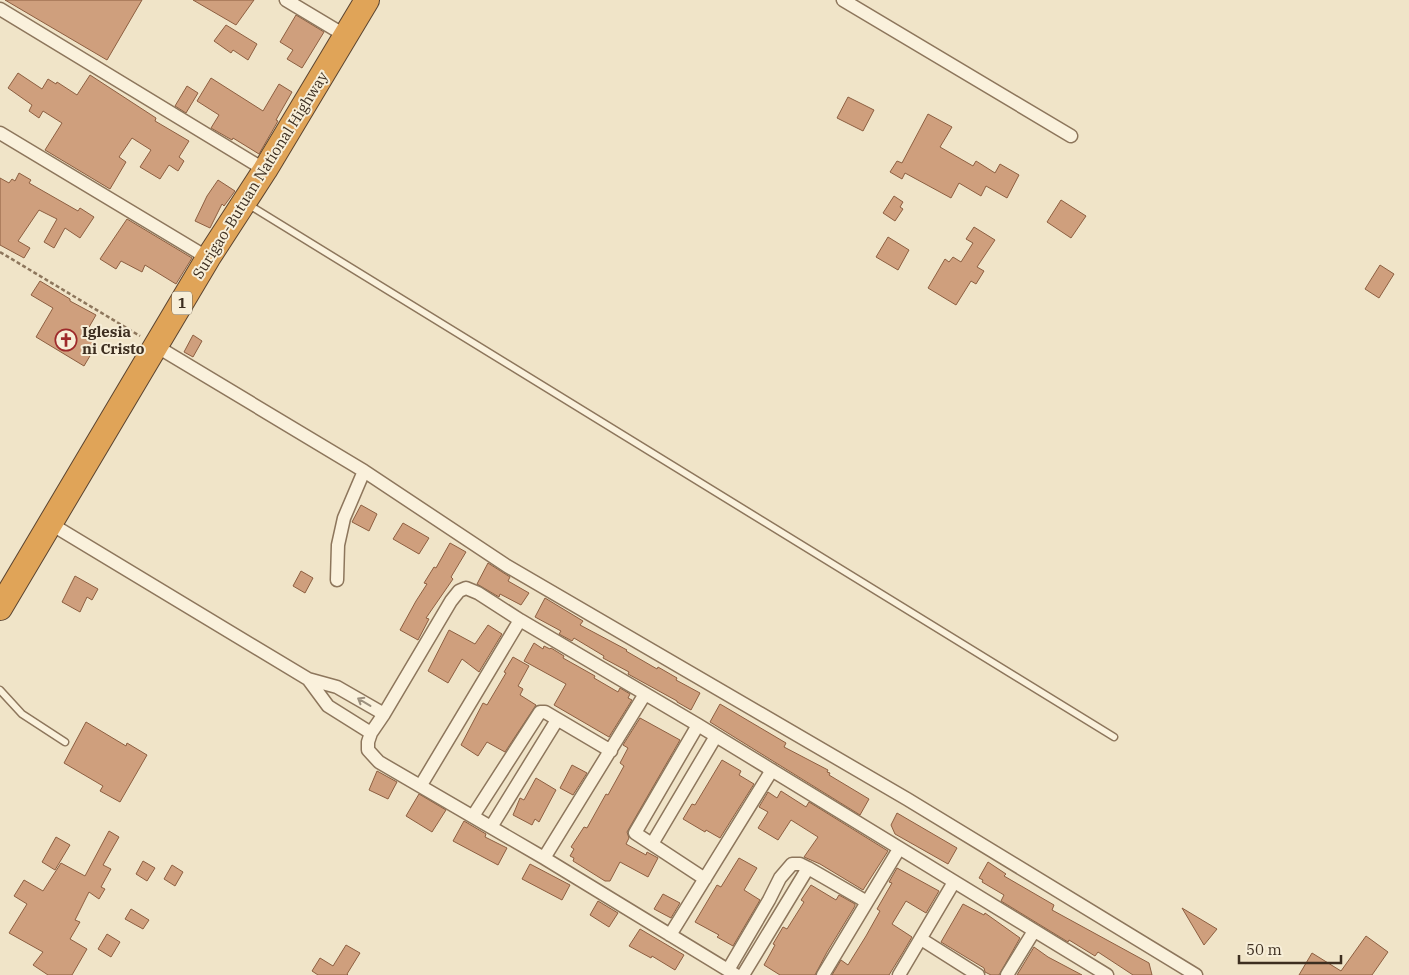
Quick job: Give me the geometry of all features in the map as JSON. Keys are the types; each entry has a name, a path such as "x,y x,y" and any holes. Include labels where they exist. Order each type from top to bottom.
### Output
{"highway":[{"name":"Surigao-Butuan National Highway","path":"0,608 208,258 265,170 367,0"}],"street":[{"path":"286,0 346,36"},
{"path":"843,0 1071,136"},
{"path":"0,9 265,170"},
{"path":"0,133 208,258"},
{"path":"156,346 364,471 507,566 907,799 1196,975"},
{"path":"338,580 338,545 344,518 364,471"},
{"path":"51,524 308,679 344,690 384,714"},
{"path":"867,902 808,868 800,864 792,864 780,878 732,972 544,858 379,762 368,750 370,733 384,714 451,601 466,588 772,770 1034,931 1089,970 1107,975"},
{"path":"421,785 520,620"},
{"path":"308,679 328,706 370,733"},
{"path":"544,858 645,694"},
{"path":"473,816 540,712 545,712 611,751"},
{"path":"491,827 557,720"},
{"path":"698,725 636,830 637,835 705,879"},
{"path":"652,844 716,736"},
{"path":"670,935 772,770"},
{"path":"822,975 899,848"},
{"path":"743,975 808,868"},
{"path":"899,975 954,882"},
{"path":"1007,975 1034,931"},
{"path":"921,939 978,975"}],"lane":[{"path":"243,202 1114,737"},
{"path":"0,690 22,714 65,742"}],"path":[{"path":"0,252 156,346"}],"building":[{"path":"5,0 142,0 107,60"},
{"path":"193,0 254,0 236,25"},
{"path":"296,15 324,32 302,68 287,59 293,50 280,42"},
{"path":"226,25 257,44 248,60 233,50 231,53 214,41"},
{"path":"18,73 42,89 48,79 56,84 57,82 77,95 90,75 156,118 155,121 189,141 179,157 184,161 178,171 169,165 160,179 140,167 151,150 132,138 119,157 126,162 110,189 45,150 62,123 43,111 39,118 29,111 32,105 8,88"},
{"path":"211,78 263,111 279,84 292,92 259,154 233,138 232,140 211,128 219,115 197,101"},
{"path":"187,86 198,93 186,113 175,106"},
{"path":"848,97 874,110 863,131 837,118"},
{"path":"928,114 952,127 940,147 973,166 976,161 995,173 1000,164 1019,175 1007,198 986,186 981,196 959,183 951,198 905,173 902,179 890,172 897,161 902,163"},
{"path":"19,173 31,180 29,183 78,211 80,208 94,217 80,238 65,228 54,248 44,242 57,219 39,210 18,241 30,248 24,258 0,245 0,178 9,183 12,179 15,181"},
{"path":"218,180 235,191 224,206 222,204 210,228 195,221 207,196"},
{"path":"894,196 903,202 900,207 903,209 895,221 883,213"},
{"path":"1061,200 1086,216 1071,238 1047,222"},
{"path":"127,219 192,258 176,284 145,265 142,272 121,261 116,269 100,259"},
{"path":"974,227 995,240 977,267 984,271 976,284 971,281 956,305 928,288 945,259 949,262 953,257 961,262 973,243 966,239"},
{"path":"888,237 909,250 898,270 876,257"},
{"path":"1380,265 1394,274 1379,298 1365,289"},
{"path":"40,281 70,299 70,301 96,315 84,336 97,344 84,366 36,337 53,308 31,295"},
{"path":"193,335 202,341 193,357 184,352"},
{"path":"361,505 377,514 369,531 352,522"},
{"path":"403,523 429,538 419,554 393,539"},
{"path":"450,543 466,552 451,577 453,579 426,618 429,619 418,640 400,630 427,584 424,583 434,567 436,568"},
{"path":"488,563 510,577 508,581 529,593 521,605 500,594 499,597 477,584"},
{"path":"301,571 313,578 305,593 293,586"},
{"path":"75,576 98,589 92,600 87,597 80,612 62,602"},
{"path":"545,598 583,621 580,625 627,650 657,669 658,667 677,678 676,680 700,693 691,710 628,674 629,672 603,658 604,656 574,638 572,641 559,634 561,631 535,617"},
{"path":"488,625 502,634 479,672 462,659 448,683 428,671 449,630 475,644"},
{"path":"534,643 543,649 544,646 551,648 564,656 563,658 595,676 594,678 618,692 620,688 630,694 628,698 632,700 609,737 554,705 566,684 524,661"},
{"path":"513,657 529,666 518,686 523,689 520,695 536,705 505,752 487,742 478,756 461,745 483,703 487,705"},
{"path":"720,704 786,743 784,747 828,770 829,775 869,799 860,815 710,722"},
{"path":"640,718 680,740 627,832 629,838 626,844 646,855 647,852 658,858 648,877 620,862 610,881 605,881 573,861 574,858 570,856 574,849 571,847 584,827 587,828 624,766 620,763 628,748 623,745"},
{"path":"86,722 126,746 127,743 147,755 120,802 100,791 103,786 64,763"},
{"path":"722,760 741,771 739,775 754,784 720,838 706,830 705,832 683,819 692,804 695,805"},
{"path":"572,765 587,773 573,795 560,788"},
{"path":"377,771 397,782 388,799 369,790"},
{"path":"536,778 556,790 539,822 535,819 532,825 513,815 520,798 524,800"},
{"path":"781,791 806,807 809,802 888,851 863,890 820,864 804,857 818,837 791,820 778,840 758,828 768,812 759,807 768,792 777,798"},
{"path":"419,794 446,810 432,832 406,816"},
{"path":"897,813 957,848 948,864 895,834 891,825"},
{"path":"464,821 486,834 485,837 507,848 498,865 453,841"},
{"path":"109,831 119,837 103,865 111,869 101,887 105,889 99,899 89,892 75,920 80,922 70,939 87,949 72,975 48,975 33,965 43,952 9,933 27,904 14,896 24,880 43,891 61,863 85,876"},
{"path":"56,837 70,845 55,870 42,862"},
{"path":"739,858 757,868 744,890 760,900 733,946 717,937 719,935 695,922 717,885 721,887"},
{"path":"143,861 155,868 147,881 136,874"},
{"path":"988,862 1006,874 1004,876 1054,905 1052,910 1149,963 1152,975 1133,975 1098,952 1095,956 1069,940 1068,942 1001,901 1004,895 982,882 983,880 979,878"},
{"path":"530,864 570,885 562,900 522,879"},
{"path":"172,865 183,872 175,886 164,879"},
{"path":"897,868 939,891 926,913 906,901 892,924 912,937 902,954 889,975 832,975 841,960 848,965 866,936 880,911 877,909 892,883 889,882"},
{"path":"811,885 836,900 839,895 855,904 855,906 815,975 780,975 764,965 775,945 773,944 783,927 787,929 804,902 801,900"},
{"path":"663,894 680,903 671,918 654,909"},
{"path":"598,901 618,913 609,927 590,915"},
{"path":"963,904 984,915 985,913 1020,938 999,975 991,975 985,972 984,968 941,942"},
{"path":"1182,908 1217,929 1204,945"},
{"path":"131,909 149,920 143,929 125,919"},
{"path":"640,929 684,955 675,970 652,956 651,958 629,946"},
{"path":"107,934 120,942 111,957 98,949"},
{"path":"1366,936 1388,952 1372,975 1299,975 1312,953 1341,971"},
{"path":"346,945 360,953 348,975 318,975 312,971 320,958 333,966"},
{"path":"1034,947 1048,957 1082,975 1017,975"}],"place":[{"name":"Iglesia ni Cristo","path":"66,340"}]}
